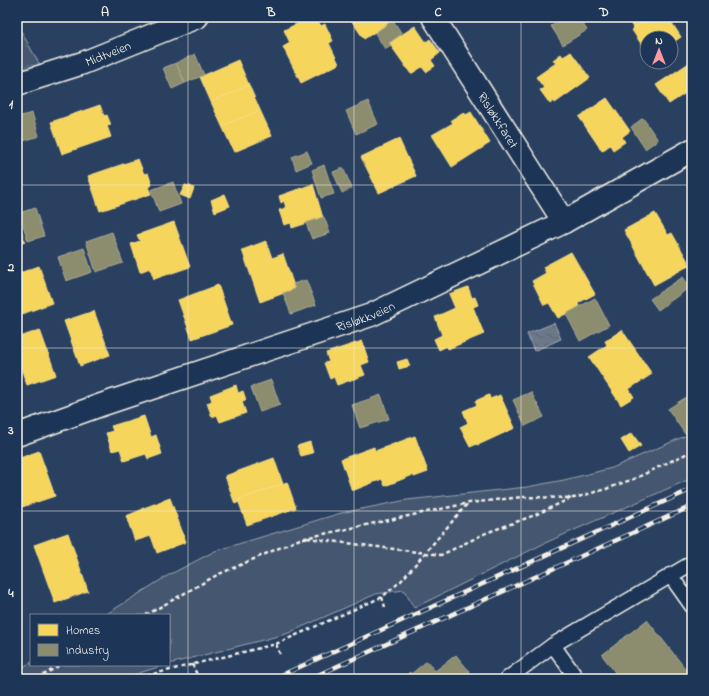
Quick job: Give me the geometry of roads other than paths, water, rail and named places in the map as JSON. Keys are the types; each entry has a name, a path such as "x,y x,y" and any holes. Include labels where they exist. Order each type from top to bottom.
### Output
{"street":[{"name":"Midtveien","path":"17,84 83,63 197,17"},
{"name":"Risløkkfaret","path":"433,17 564,222"},
{"name":"Risløkkveien","path":"17,435 101,405 371,315 564,222 692,150"}],"lane":[{"path":"507,679 553,645 692,563"},
{"path":"670,575 692,606"},
{"path":"553,645 577,679"}],"water":[{"path":"554,323 561,339 534,351 527,334"}],"railway":[{"path":"273,679 692,489"},
{"path":"309,679 692,506"}]}
